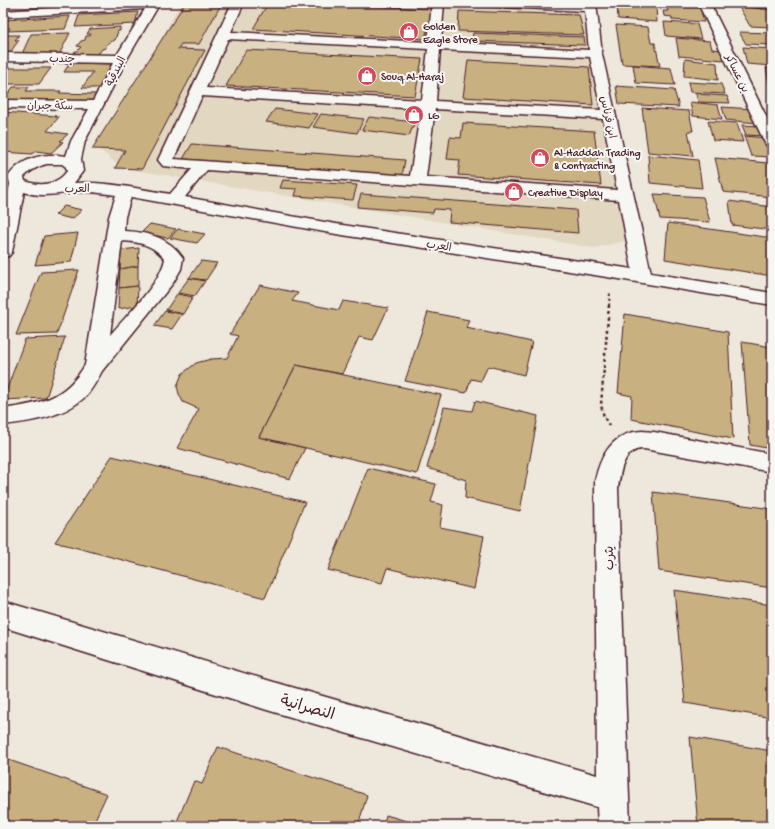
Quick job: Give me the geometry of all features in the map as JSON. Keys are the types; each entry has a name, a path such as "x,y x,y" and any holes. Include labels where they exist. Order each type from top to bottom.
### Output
{"street":[{"path":"238,3 166,161 170,164 417,180 626,196"},
{"path":"417,180 429,105 438,3"},
{"path":"483,3 590,5"},
{"name":"بن عساكر","path":"704,3 772,143"},
{"path":"746,3 772,6"},
{"path":"3,14 153,4"},
{"name":"البندقية","path":"75,170 74,159 78,141 121,59 153,4"},
{"name":"ابن فرناس","path":"590,5 596,54 643,277"},
{"path":"223,35 596,54"},
{"name":"جندب","path":"3,57 121,59"},
{"path":"197,92 609,115"},
{"name":"سكة جبران","path":"3,104 98,105"},
{"name":"البندقية","path":"12,174 54,156 78,141"},
{"name":"العرب","path":"41,161 64,160 75,170 82,180 107,188 336,229 612,272 772,299"},
{"path":"175,199 203,166"},
{"path":"14,208 44,189 64,184 75,170"},
{"path":"3,252 14,208 12,174"},
{"name":"العرب","path":"12,174 23,187 44,189 107,188"},
{"path":"95,366 117,217 125,191"},
{"path":"3,417 39,410 59,404 73,396 84,384 95,366 164,283 172,269 174,258 165,247 153,240 132,236 114,236"},
{"path":"624,447 636,441 654,441 772,463"},
{"name":"يثرب","path":"614,826 606,489 608,471 613,457 624,447"},
{"name":"النصرانية","path":"3,614 268,695 470,752 613,796"}],"path":[{"path":"612,272 601,405 604,417 624,447"}],"shaded area":[{"name":"Souq Al-Haraj","path":"181,3 580,3 626,241 594,248 122,168 99,149"}],"building":[{"path":"185,3 222,3 199,44 181,44 178,49 205,50 142,169 115,168 125,150 92,149"},
{"path":"268,3 311,3 432,9 425,39 253,29"},
{"path":"617,4 656,7 657,22 618,19"},
{"path":"666,5 700,7 704,22 672,20 672,17 664,16 663,11 668,11"},
{"path":"739,7 770,8 772,11 772,27 750,26"},
{"path":"459,11 579,15 584,35 458,31"},
{"path":"138,12 135,24 75,27 79,15"},
{"path":"70,16 65,29 8,31 10,28 3,28 3,20"},
{"path":"664,22 697,24 701,39 666,36"},
{"path":"616,25 648,27 651,43 655,43 660,66 622,64"},
{"path":"120,27 120,31 118,31 115,40 108,43 106,48 102,49 99,53 92,56 73,55 75,51 81,47 77,46 81,41 85,40 86,36 90,36 91,34 87,34 90,29"},
{"path":"739,32 772,33 772,45 746,44"},
{"path":"70,33 59,55 21,56 31,34"},
{"path":"473,33 584,37 585,45 472,41"},
{"path":"3,35 19,35 15,40 19,40 9,54 3,54"},
{"path":"676,38 710,41 712,49 722,50 724,60 679,56"},
{"path":"743,47 772,49 772,66 747,64"},
{"path":"246,50 422,59 415,96 226,86"},
{"path":"685,59 717,63 718,80 684,76"},
{"path":"468,60 589,67 593,105 463,97"},
{"path":"70,63 115,64 100,88 82,88 93,72 64,72"},
{"path":"633,65 671,68 675,85 636,83"},
{"path":"3,68 51,68 39,84 9,84 3,90"},
{"path":"766,68 772,69 772,89 770,89"},
{"path":"688,82 721,84 725,94 690,92"},
{"path":"616,86 674,90 679,107 619,104"},
{"path":"13,87 29,87 26,91 61,91 59,93 96,94 91,103 3,103 3,94 8,94"},
{"path":"696,94 727,96 730,103 698,102"},
{"path":"690,102 718,105 722,119 693,116"},
{"path":"722,107 753,109 757,123 726,120"},
{"path":"642,108 689,111 693,131 688,131 693,156 648,152"},
{"path":"275,109 318,114 309,128 266,122"},
{"path":"3,112 59,117 47,131 68,134 60,141 63,142 51,153 36,151 32,154 3,152"},
{"path":"321,114 364,119 357,133 313,127"},
{"path":"369,117 415,122 409,136 362,130"},
{"path":"708,121 737,123 743,142 713,140"},
{"path":"463,123 594,131 601,185 458,175 460,160 447,159 450,137 461,138"},
{"path":"742,125 760,126 764,136 746,135"},
{"path":"744,136 767,138 772,152 772,157 751,156"},
{"path":"192,144 405,160 402,176 183,159"},
{"path":"648,155 698,160 702,188 650,183"},
{"path":"715,158 768,163 772,177 772,197 723,192"},
{"path":"283,180 357,185 353,200 295,196 297,189 280,188"},
{"path":"361,194 576,210 578,233 449,222 450,210 434,209 433,213 357,207"},
{"path":"654,194 703,197 710,222 660,219"},
{"path":"729,201 772,207 772,230 732,225"},
{"path":"64,206 82,210 72,219 55,215"},
{"path":"668,223 772,238 772,276 665,259"},
{"path":"150,224 176,229 168,238 141,233"},
{"path":"178,229 205,234 197,243 170,238"},
{"path":"78,233 71,262 35,265 44,236"},
{"path":"139,248 138,266 120,269 121,250"},
{"path":"201,261 217,263 206,280 189,278"},
{"path":"138,266 138,286 119,288 120,269"},
{"path":"79,270 57,334 16,335 41,272"},
{"path":"189,278 205,281 195,296 178,293"},
{"path":"260,285 298,293 292,301 339,310 343,301 388,308 373,340 359,337 342,374 296,365 259,437 305,448 290,479 177,448 199,409 183,402 179,394 177,386 182,374 196,363 211,359 227,358 238,336 230,334"},
{"path":"138,286 137,306 118,309 119,288"},
{"path":"177,294 193,297 183,314 166,310"},
{"path":"165,311 182,314 172,329 154,326"},
{"path":"428,312 469,320 466,328 532,342 524,375 488,366 481,381 471,379 466,393 405,381"},
{"path":"625,314 728,332 733,439 631,419 632,396 618,393"},
{"path":"65,337 46,398 3,400 25,339"},
{"path":"742,342 772,347 772,449 750,445"},
{"path":"296,365 441,395 417,474 259,437"},
{"path":"475,401 538,416 520,511 465,498 466,480 427,468 444,407 472,411"},
{"path":"112,456 305,502 265,598 55,542"},
{"path":"368,468 436,484 431,502 443,505 440,527 484,536 474,589 387,568 382,583 328,570"},
{"path":"653,492 772,509 772,588 659,571"},
{"path":"674,590 772,605 772,718 685,703"},
{"path":"690,737 772,751 772,826 698,826"},
{"path":"218,747 367,795 358,826 175,826 194,781 202,784"},
{"path":"3,758 107,794 92,826 3,826"},
{"path":"386,815 424,826 383,826"}],"place":[{"name":"Golden Eagle Store","path":"409,32"},
{"name":"Souq Al-Haraj","path":"367,76"},
{"name":"LG","path":"414,115"},
{"name":"Al-Haddah Trading & Contracting","path":"540,158"},
{"name":"Creative Display","path":"514,192"}]}
